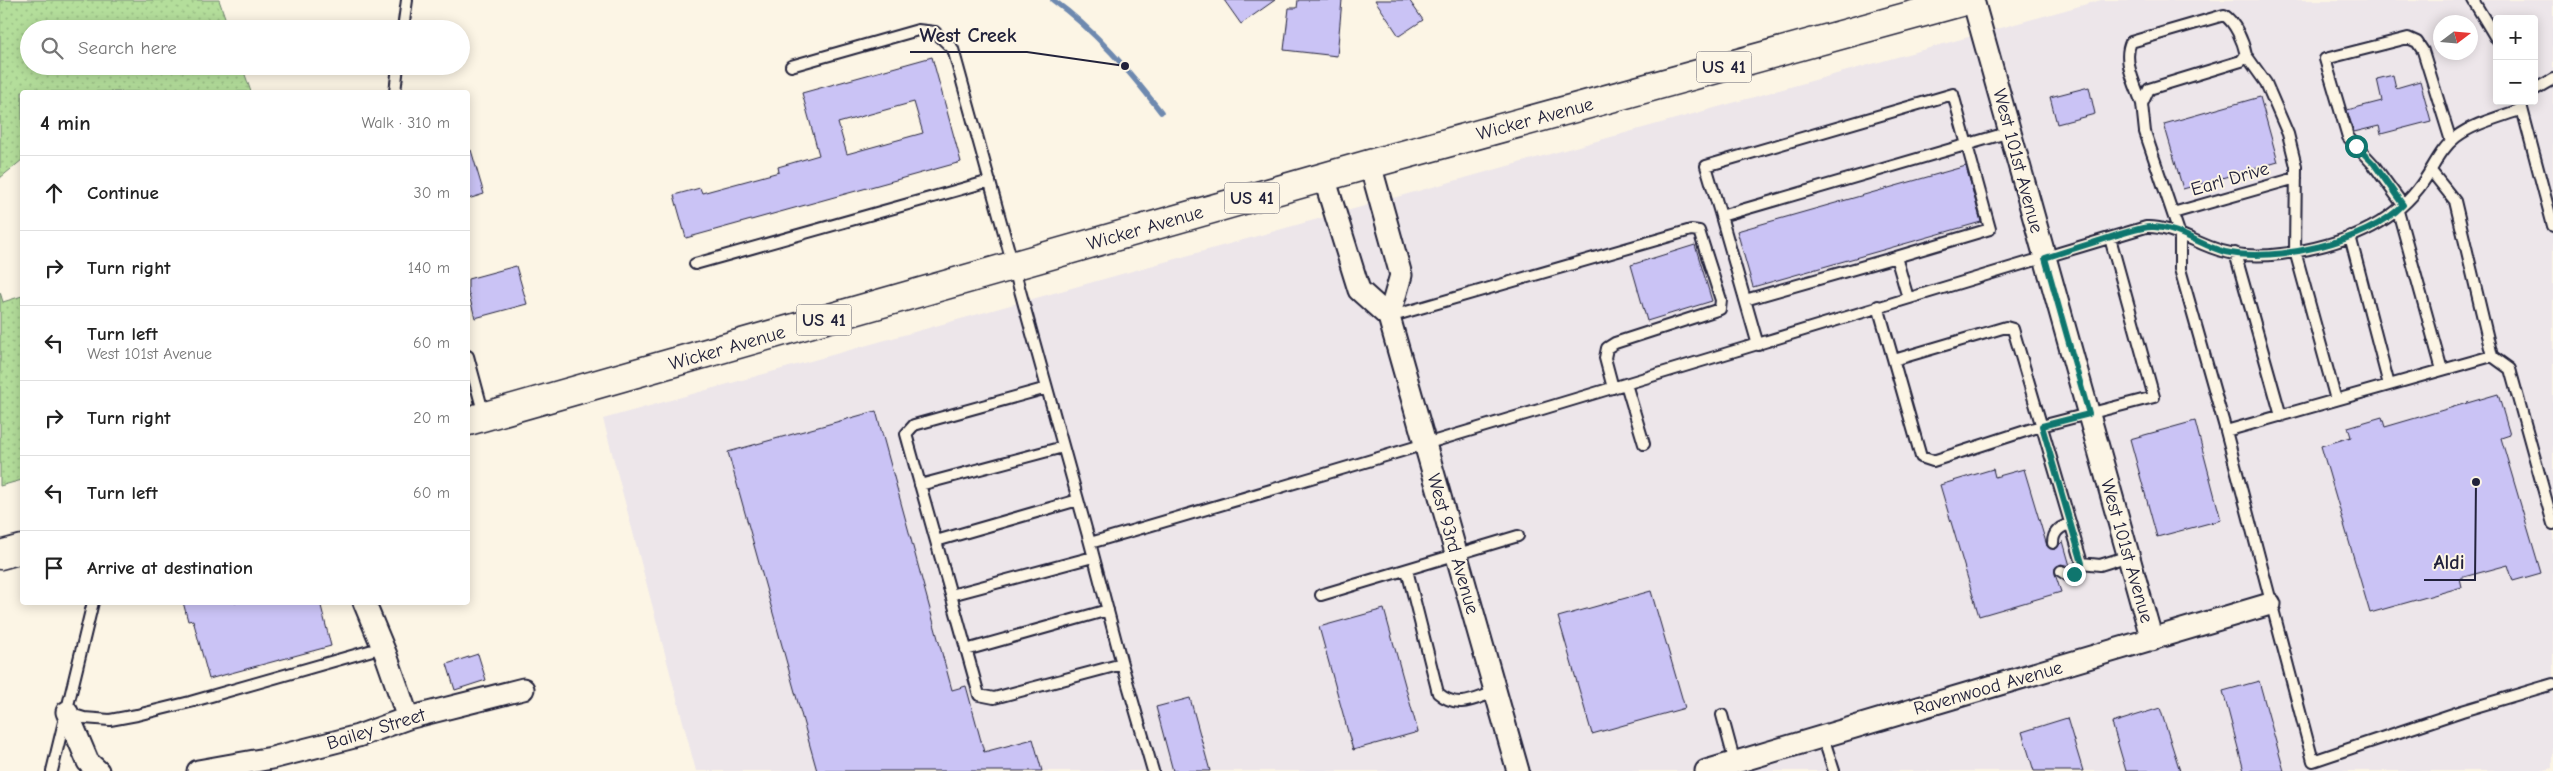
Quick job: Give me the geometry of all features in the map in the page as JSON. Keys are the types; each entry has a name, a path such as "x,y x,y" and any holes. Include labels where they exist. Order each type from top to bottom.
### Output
{"highway":[{"name":"Wicker Avenue","path":"476,419 1370,164 1968,0"},
{"path":"0,555 20,549"}],"street":[{"name":"West 101st Avenue","path":"1973,0 2152,640"},
{"path":"1324,177 1359,290 1389,317 1401,275 1370,164"},
{"name":"West 93rd Avenue","path":"1389,317 1518,771"},
{"name":"Ravenwood Avenue","path":"1706,771 2270,604"},
{"path":"365,605 383,647 408,718"},
{"name":"Bailey Street","path":"198,771 272,758 358,736 408,718 523,688"},
{"path":"67,712 88,762 98,771"}],"lane":[{"path":"405,20 408,0"},
{"path":"2472,0 2493,34"},
{"path":"2336,400 2295,251 2296,178 2288,134 2266,83 2246,55 2231,19 2224,15 2131,42 2127,51 2128,61 2142,104 2145,132 2180,235 2180,269 2226,431 2313,762 2462,711 2553,684"},
{"path":"791,66 918,30 935,32 953,49 1153,771"},
{"path":"2442,370 2400,208 2374,164 2348,137 2325,59 2408,38 2417,42 2423,51 2451,141"},
{"path":"2142,104 2149,88 2241,61 2246,55"},
{"path":"395,90 397,75"},
{"path":"2538,88 2553,79"},
{"path":"1745,300 1990,229 1954,94 1706,166 1758,345"},
{"path":"1090,543 1425,446 1758,345 1878,306 2146,227 2155,227 2180,235 2211,248 2235,253 2261,255 2295,251 2350,236 2368,230 2400,208 2431,171 2451,141 2469,130 2521,105 2553,226"},
{"path":"1721,216 2010,132"},
{"path":"2431,171 2454,201 2492,356 2510,369 2553,524"},
{"name":"Earl Drive","path":"2173,213 2296,178"},
{"path":"695,264 990,181"},
{"path":"1389,317 1691,230 1699,231 1721,300 1720,309 1615,343 1607,348 1605,358 1613,388"},
{"path":"2350,236 2390,385"},
{"path":"1878,306 1921,457 1927,460 1933,461 2042,426 2154,397 2110,238"},
{"path":"2235,253 2281,416"},
{"path":"1896,257 1908,298"},
{"path":"1894,360 2006,327 2013,329 2082,563"},
{"path":"2226,431 2492,356"},
{"path":"470,372 476,419"},
{"path":"1626,384 1644,444"},
{"path":"1047,388 914,425 906,434 979,695 994,698 1122,664"},
{"path":"920,485 1064,447"},
{"path":"936,541 1078,500"},
{"path":"2053,543 2054,535 2060,528 2071,525"},
{"path":"1321,595 1457,556 1518,536"},
{"path":"2082,563 2100,565 2128,556"},
{"path":"951,595 1093,557"},
{"path":"2061,571 2067,576 2074,574 2082,563"},
{"path":"1407,570 1438,693 1447,701 1459,703 1496,692"},
{"path":"52,771 92,605"},
{"path":"966,650 1108,610"},
{"path":"67,712 84,718 110,720 190,702 383,647"},
{"path":"1722,715 1735,762"},
{"path":"1823,737 1834,771"}],"shaded area":[{"path":"2101,0 2553,0 2553,768 2540,771 696,771 603,419"}],"green space":[{"path":"0,0 219,0 226,20 20,20 20,75 245,75 250,90 20,90 20,162 0,178"},
{"path":"0,292 3,302 20,297 20,481 0,486"}],"building":[{"path":"1224,0 1275,0 1241,24"},
{"path":"1298,0 1342,0 1337,56 1284,50 1289,8 1297,8"},
{"path":"1375,0 1409,0 1423,20 1399,36"},
{"path":"932,57 961,162 686,238 674,195 700,188 702,193 779,172 778,167 819,155 802,93","holes":["914,102 923,133 847,154 838,123"]},
{"path":"2393,75 2396,88 2420,81 2431,121 2381,134 2379,126 2354,132 2347,110 2382,101 2377,79"},
{"path":"2089,87 2095,114 2057,124 2050,97"},
{"path":"2260,97 2278,162 2183,189 2164,124"},
{"path":"470,150 484,194 470,198"},
{"path":"1966,166 1981,222 1753,287 1737,231"},
{"path":"1695,245 1712,301 1647,321 1631,265"},
{"path":"516,266 527,304 475,318 470,299 470,278"},
{"path":"2498,394 2510,435 2501,438 2541,573 2513,581 2508,565 2460,578 2462,587 2370,613 2321,446 2351,437 2348,427 2382,417 2385,427"},
{"path":"876,411 952,690 966,686 984,752 1033,739 1042,771 817,771 728,452"},
{"path":"2195,421 2221,520 2157,537 2130,439"},
{"path":"1993,469 1995,477 2024,469 2047,546 2055,549 2063,541 2070,566 2061,564 2055,568 2061,592 1979,616 1940,485"},
{"path":"1651,591 1685,708 1592,734 1558,617"},
{"path":"184,605 321,605 331,646 209,679 193,620 188,621"},
{"path":"1384,609 1418,732 1353,750 1319,627"},
{"path":"478,654 486,680 455,690 447,664"},
{"path":"2259,681 2284,771 2244,771 2223,691"},
{"path":"1190,698 1210,771 1173,771 1156,707"},
{"path":"2160,708 2180,771 2126,771 2112,723"},
{"path":"2067,718 2083,771 2034,771 2022,732"}],"waterway":[{"path":"1053,0 1098,38 1161,112"}],"place":[{"name":"West Creek","path":"1125,66"},
{"name":"Aldi","path":"2476,482"}],"route":[{"path":"2074,574 2077,573 2082,563 2042,426 2089,414 2045,258 2146,227 2164,229 2211,248 2243,255 2282,254 2306,249 2368,230 2398,211 2403,205 2374,164 2356,146"}]}
